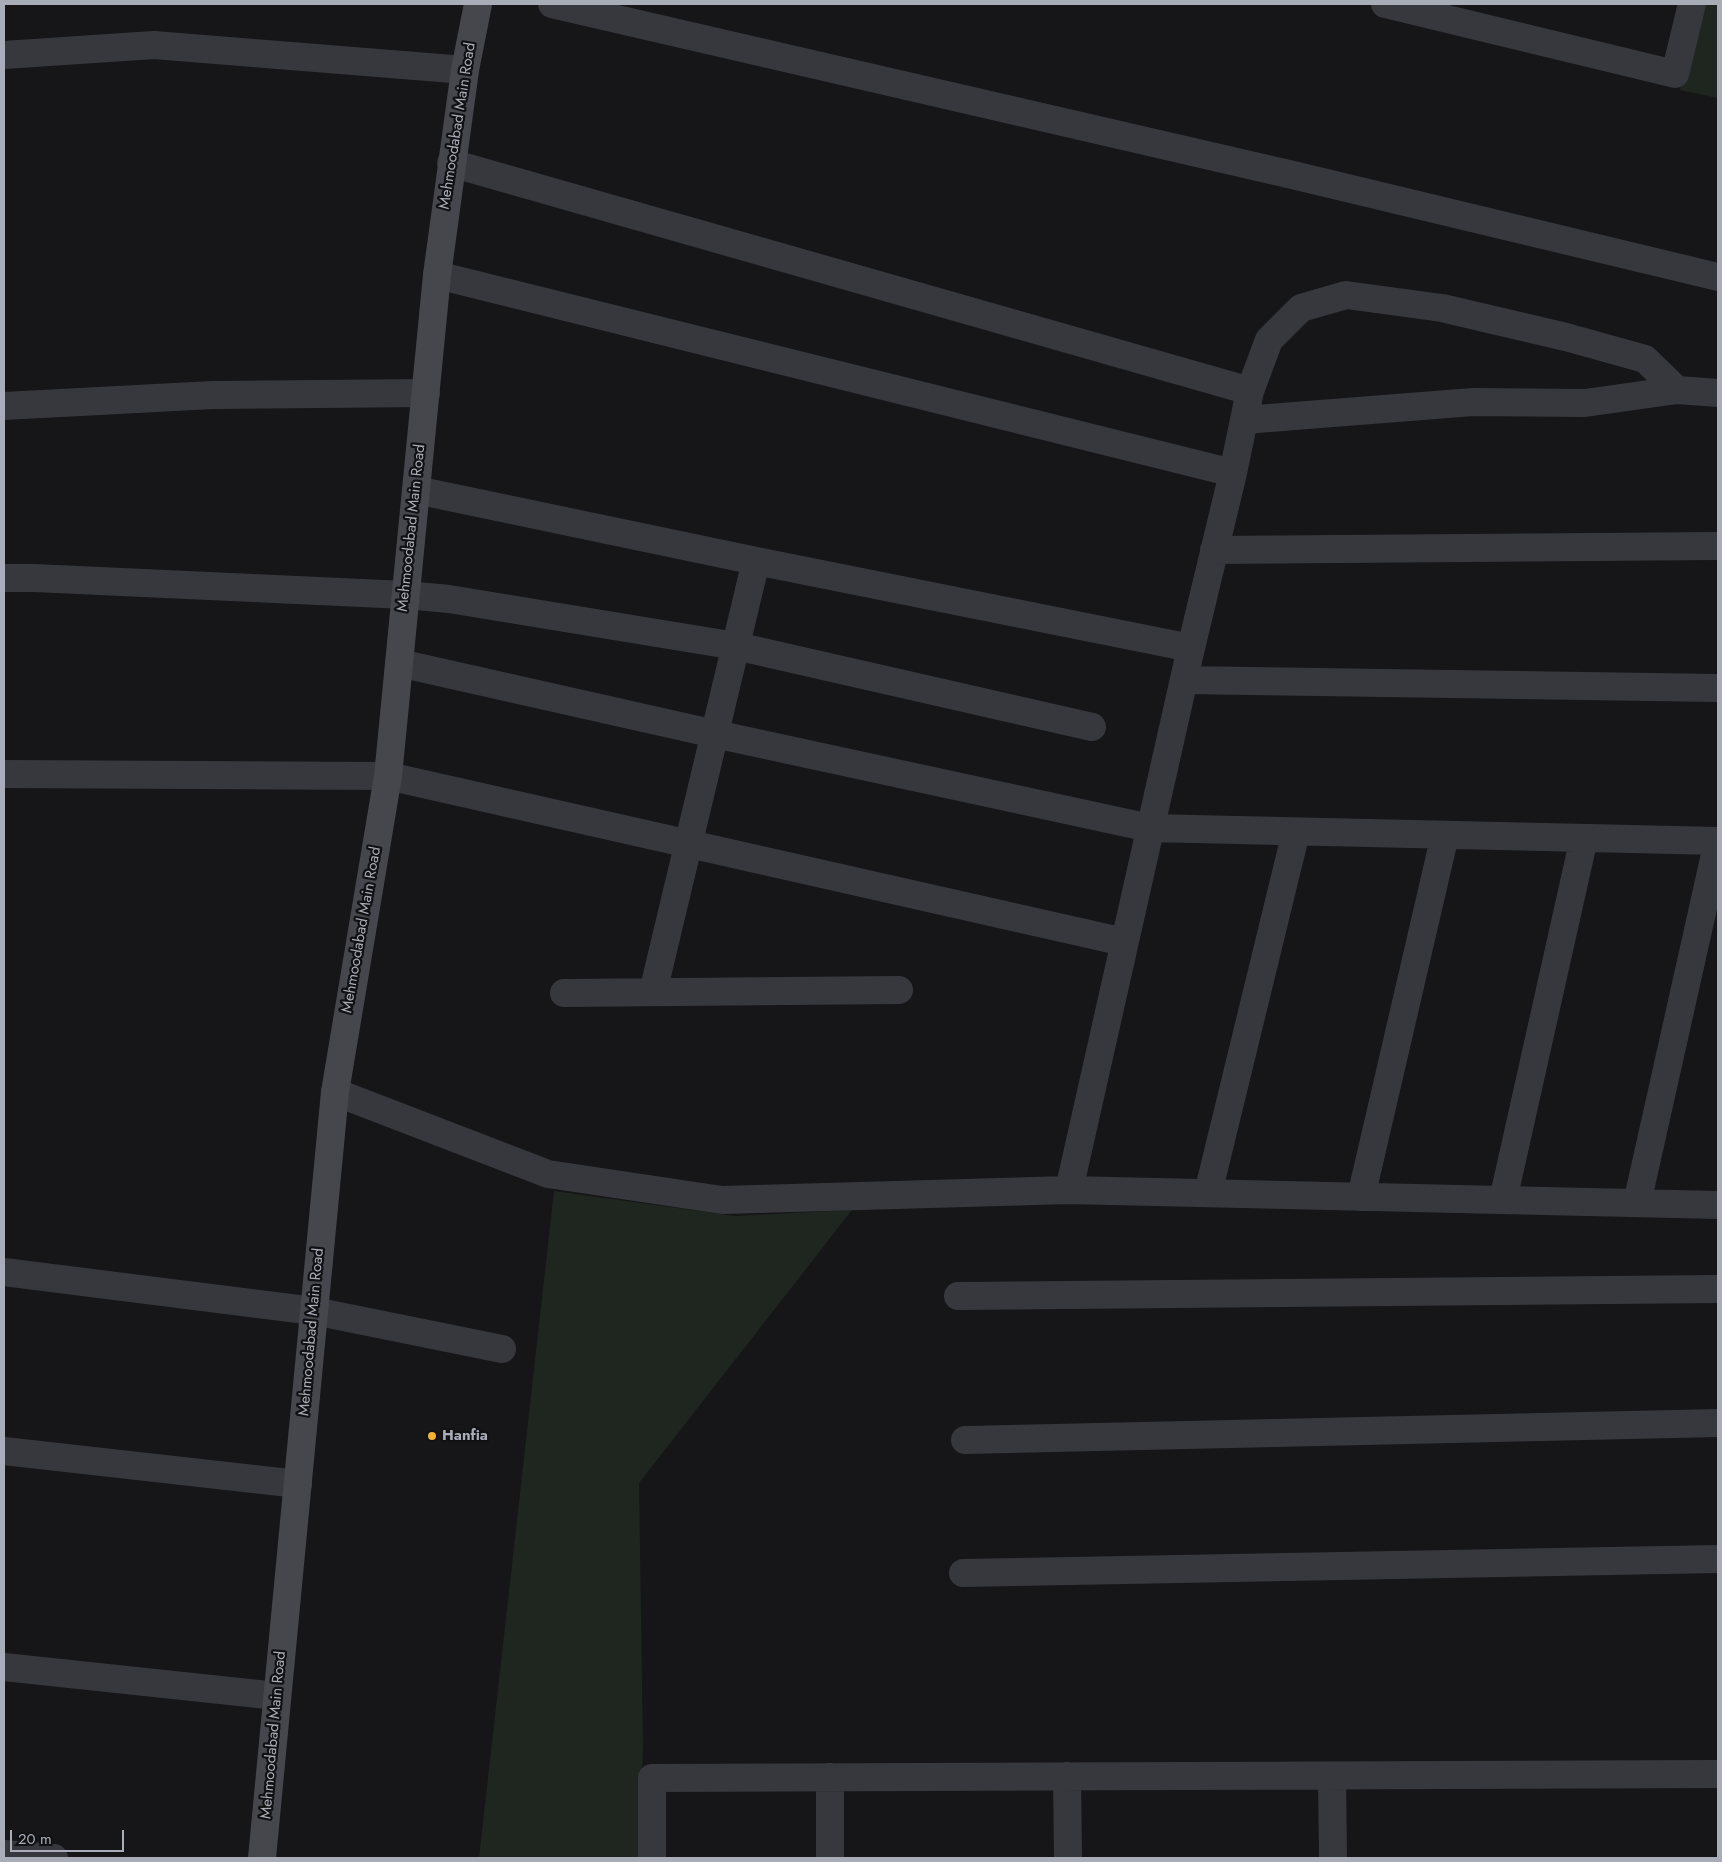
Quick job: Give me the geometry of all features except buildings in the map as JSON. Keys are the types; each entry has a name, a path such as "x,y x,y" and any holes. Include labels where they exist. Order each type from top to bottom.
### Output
{"main road":[{"name":"Mehmoodabad Main Road","path":"262,1858 335,1092 388,776 437,276 465,70 478,4"}],"street":[{"path":"552,4 1307,179 1718,277"},
{"path":"1385,4 1676,74 1692,4"},
{"path":"4,55 154,45 465,70"},
{"path":"452,163 1250,391"},
{"path":"437,276 1233,473"},
{"path":"1069,1190 1191,648 1233,473 1250,391 1269,340 1301,308 1346,295 1442,308 1566,337 1645,359 1677,390"},
{"path":"1244,420 1473,402 1585,403 1677,390 1718,393"},
{"path":"4,406 213,395 426,393"},
{"path":"416,490 756,561 1191,648"},
{"path":"1214,550 1718,546"},
{"path":"653,992 756,561"},
{"path":"4,578 406,595 448,599 736,646 1092,727"},
{"path":"399,663 715,734 1150,828 1718,841 1637,1203"},
{"path":"1184,680 1718,688"},
{"path":"4,774 388,776 1124,942"},
{"path":"1208,1193 1296,832"},
{"path":"1361,1197 1446,835"},
{"path":"1503,1200 1584,838"},
{"path":"564,993 899,990"},
{"path":"335,1092 548,1174 722,1200 1069,1190 1718,1205"},
{"path":"4,1272 314,1311 502,1349"},
{"path":"958,1296 1718,1289"},
{"path":"966,1440 1718,1423"},
{"path":"4,1451 298,1484"},
{"path":"962,1573 1718,1559"},
{"path":"4,1667 277,1696"},
{"path":"652,1858 652,1778 1718,1774"},
{"path":"1067,1776 1068,1858"},
{"path":"1332,1776 1334,1858"},
{"path":"830,1777 830,1858"},
{"path":"4,1854 54,1858"}],"shaded area":[{"path":"1699,4 1718,4 1718,98 1680,90"},
{"path":"554,1191 735,1216 852,1210 639,1483 643,1746 639,1858 479,1858"}],"place":[{"name":"Hanfia","path":"432,1436"}]}
